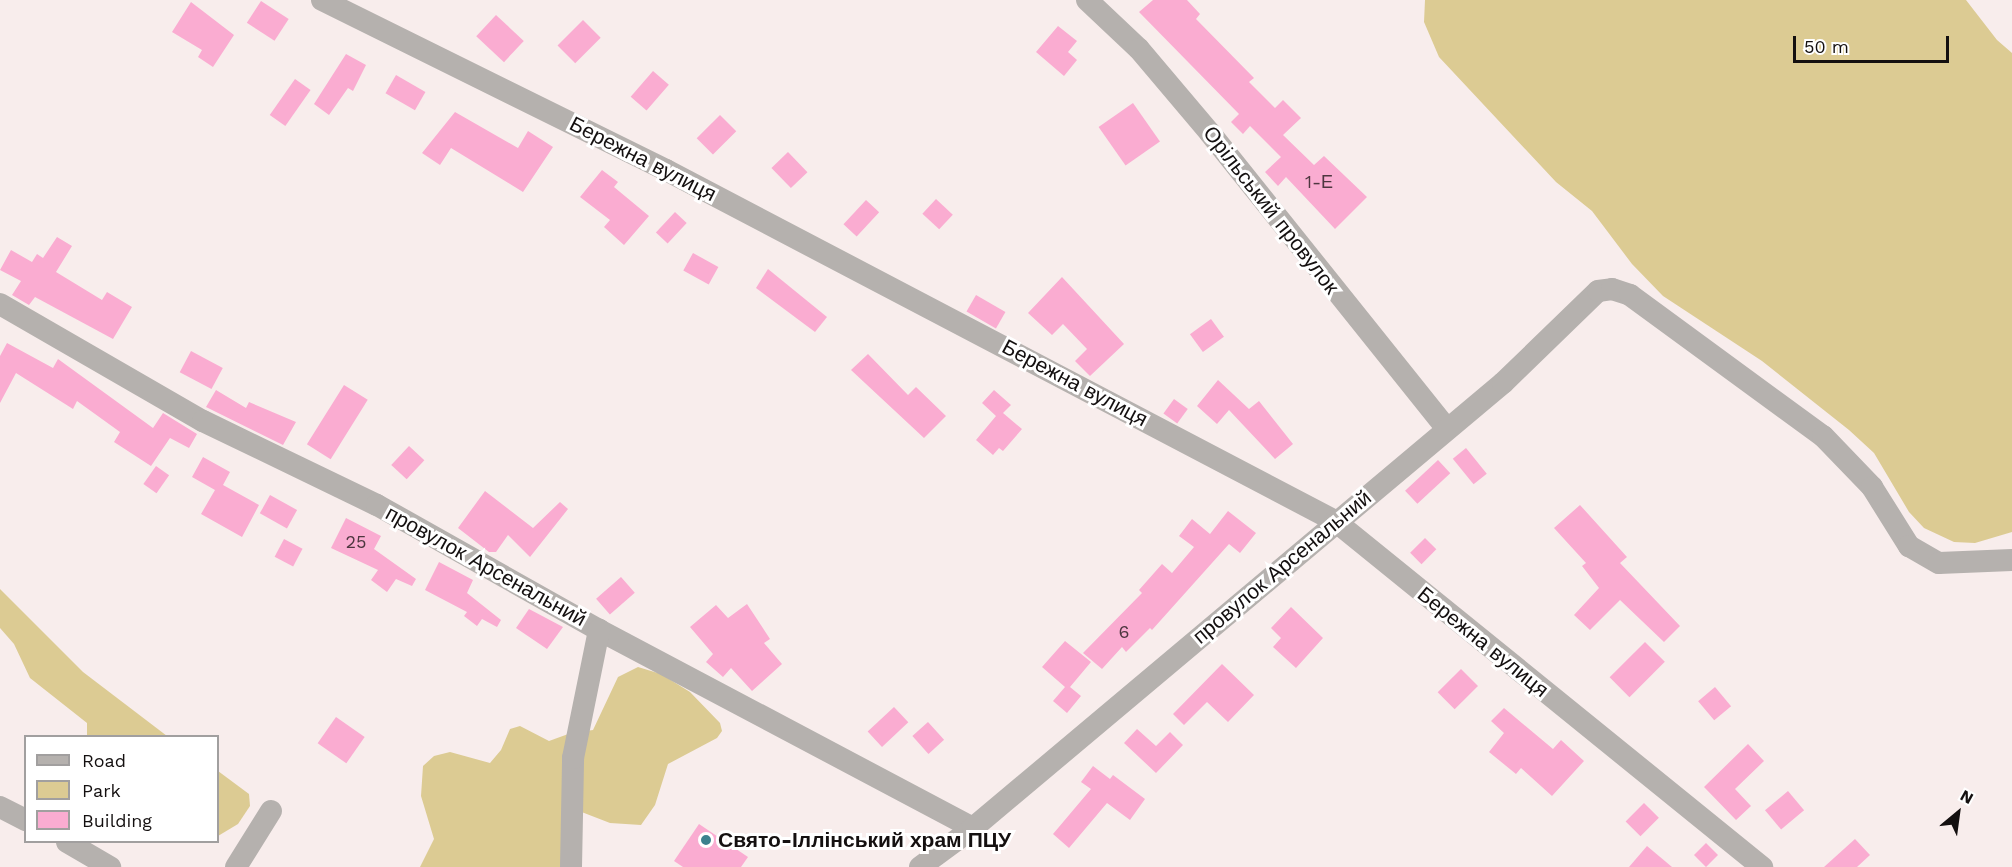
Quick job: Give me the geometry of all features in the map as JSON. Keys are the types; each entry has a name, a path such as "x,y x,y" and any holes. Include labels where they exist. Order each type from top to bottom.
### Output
{"street":[{"name":"Бережна вулиця","path":"322,0 666,170 1335,521 1762,867"},
{"name":"Орільський провулок","path":"1087,0 1138,49 1210,133 1446,429"},
{"name":"провулок Арсенальний","path":"920,867 973,828 1335,521 1503,383 1585,299 1612,289 1630,295 1823,436 1872,487 1909,546 1939,563 2012,560"},
{"name":"провулок Арсенальний","path":"0,304 203,421 377,505 599,630 973,828"},
{"path":"571,867 573,758 599,630"},
{"path":"0,807 24,819"},
{"path":"236,867 271,811"},
{"path":"69,843 110,867"}],"green space":[{"path":"1425,0 1966,0 1997,40 2012,53 2012,532 1975,543 1954,542 1924,528 1909,512 1874,453 1849,430 1762,361 1663,296 1632,264 1592,211 1556,182 1439,57 1424,22"},
{"path":"0,589 83,672 166,735 87,735 87,723 30,678 14,644 0,628"},
{"path":"638,667 661,674 690,692 720,723 722,731 717,738 668,764 655,805 641,825 610,823 579,811 560,867 420,867 434,839 421,796 423,766 434,756 450,752 490,763 501,750 510,729 520,726 549,741 571,733 593,730 618,677"},
{"path":"219,772 249,794 250,806 238,824 219,835"}],"building":[{"path":"1153,0 1187,0 1200,14 1196,19 1254,78 1249,82 1275,108 1283,100 1301,118 1283,135 1314,165 1324,156 1367,197 1335,229 1286,177 1278,186 1265,172 1281,157 1250,126 1243,134 1231,122 1239,114 1139,12"},
{"path":"261,1 289,19 275,41 247,23"},
{"path":"191,2 234,35 213,67 198,57 202,50 172,32"},
{"path":"496,15 524,41 504,62 476,36"},
{"path":"583,20 601,38 575,63 558,45"},
{"path":"1058,26 1077,41 1068,52 1077,60 1064,76 1036,52"},
{"path":"346,54 366,65 353,91 348,88 329,115 314,104"},
{"path":"653,71 669,85 647,110 631,97"},
{"path":"396,75 425,92 415,110 386,93"},
{"path":"295,79 311,90 285,126 270,115"},
{"path":"1133,103 1160,142 1126,166 1099,127"},
{"path":"455,112 518,148 528,131 553,147 523,192 451,148 440,165 422,153"},
{"path":"720,115 736,131 713,155 697,138"},
{"path":"788,152 807,172 791,188 771,168"},
{"path":"602,170 618,182 614,187 649,216 624,245 604,227 610,220 580,197"},
{"path":"936,199 953,215 939,229 922,214"},
{"path":"866,200 879,212 857,236 843,224"},
{"path":"675,212 687,223 668,243 656,232"},
{"path":"57,237 72,246 56,272 102,300 107,292 132,307 113,339 35,297 29,305 12,295 21,281 0,270 11,250 32,262 37,254 43,258"},
{"path":"693,253 718,267 709,285 683,270"},
{"path":"768,269 827,317 815,332 756,288"},
{"path":"1062,277 1124,344 1090,376 1075,361 1087,349 1063,324 1052,335 1028,313"},
{"path":"976,295 1005,312 996,328 966,311"},
{"path":"1211,319 1224,337 1203,352 1190,334"},
{"path":"7,343 53,368 58,359 153,428 163,413 197,434 189,448 170,438 151,466 114,442 120,432 77,401 73,409 16,373 0,403 0,356"},
{"path":"191,351 223,368 212,389 180,372"},
{"path":"868,354 908,395 916,387 946,416 924,438 851,370"},
{"path":"1218,380 1249,409 1259,401 1293,444 1275,459 1229,410 1217,424 1197,406"},
{"path":"344,385 368,400 331,459 307,444"},
{"path":"216,390 246,408 249,402 296,422 283,445 206,407"},
{"path":"994,390 1011,405 1003,413 1022,429 1003,451 999,448 993,455 976,440 996,416 982,403"},
{"path":"1174,399 1188,409 1177,424 1163,414"},
{"path":"409,446 424,460 407,479 391,465"},
{"path":"1466,448 1487,474 1474,484 1453,459"},
{"path":"203,457 230,472 223,485 259,505 242,537 201,514 215,490 192,477"},
{"path":"1438,460 1450,473 1417,504 1405,491"},
{"path":"156,466 169,475 156,493 143,484"},
{"path":"485,491 533,528 560,502 568,509 530,557 508,535 496,552 489,552 458,528"},
{"path":"270,495 297,510 287,528 260,513"},
{"path":"1580,505 1627,557 1620,563 1680,626 1664,642 1620,600 1590,630 1574,615 1599,588 1582,566 1586,563 1554,528"},
{"path":"1228,511 1256,533 1240,553 1229,544 1152,630 1150,628 1126,652 1122,647 1102,669 1083,653 1142,593 1139,590 1162,564 1172,573 1194,547 1179,536 1192,519 1210,534"},
{"path":"346,518 381,536 374,549 416,579 412,586 396,579 387,592 371,580 378,570 331,548"},
{"path":"1425,538 1436,549 1421,564 1410,553"},
{"path":"284,539 303,549 293,567 275,557"},
{"path":"439,562 473,580 467,593 501,620 497,627 482,619 477,626 464,616 467,612 425,590"},
{"path":"621,577 635,593 610,614 596,599"},
{"path":"747,604 770,639 764,643 782,664 752,691 731,668 723,677 706,662 713,654 690,627 716,605 728,618"},
{"path":"1291,607 1323,638 1296,668 1273,647 1281,638 1271,628"},
{"path":"529,609 563,627 547,649 516,628"},
{"path":"1065,641 1091,662 1070,687 1081,696 1067,713 1053,701 1065,687 1042,667"},
{"path":"1645,642 1665,662 1629,697 1610,677"},
{"path":"1222,664 1254,695 1228,722 1207,702 1184,725 1173,714"},
{"path":"1461,669 1478,686 1455,709 1438,692"},
{"path":"1715,687 1731,706 1714,720 1698,701"},
{"path":"894,707 908,722 882,747 868,732"},
{"path":"1504,708 1553,749 1561,740 1584,761 1552,796 1521,768 1516,774 1489,752 1504,733 1491,721"},
{"path":"336,717 365,737 346,763 318,743"},
{"path":"928,722 944,740 928,754 912,736"},
{"path":"1137,729 1156,746 1170,732 1183,745 1156,773 1124,743"},
{"path":"1748,744 1764,761 1735,789 1751,806 1736,820 1704,787"},
{"path":"1093,766 1110,779 1113,775 1145,799 1130,820 1107,803 1069,848 1053,834 1091,789 1081,782"},
{"path":"1788,791 1804,810 1781,829 1765,810"},
{"path":"1644,803 1659,818 1640,836 1626,821"},
{"name":"Свято-Іллінський храм ПЦУ","path":"699,824 748,857 741,867 683,867 674,861"},
{"path":"1855,839 1870,855 1857,867 1824,867"},
{"path":"1706,843 1718,855 1706,867 1694,855"},
{"path":"1647,846 1672,867 1629,867"}],"place":[{"name":"Свято-Іллінський храм ПЦУ","path":"706,840"}]}
